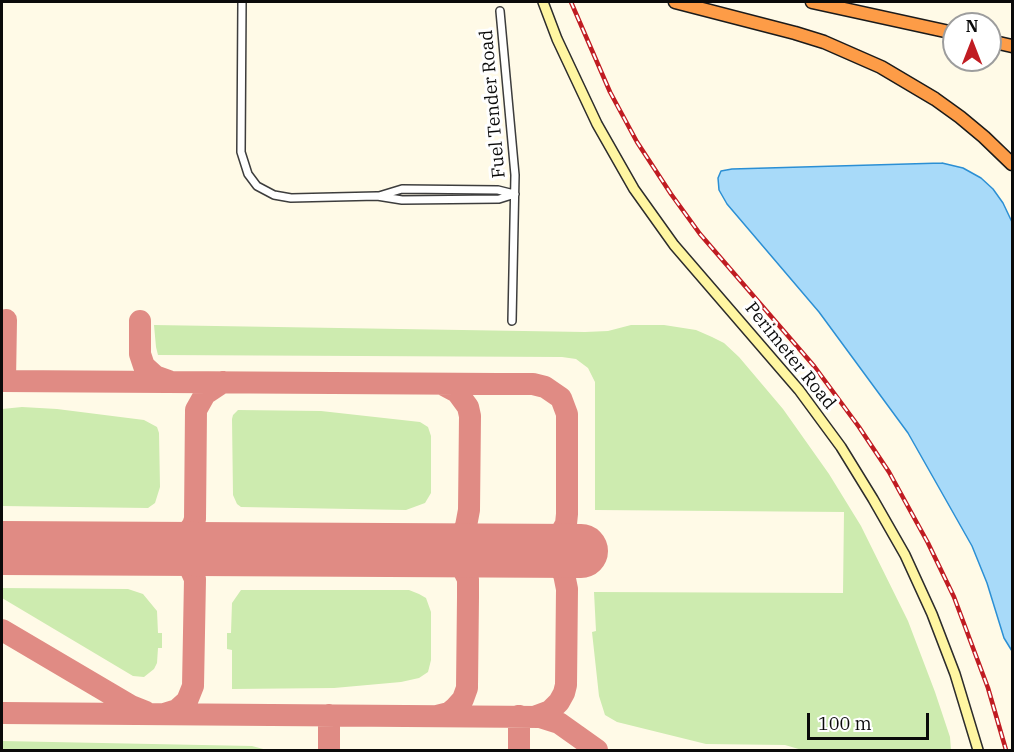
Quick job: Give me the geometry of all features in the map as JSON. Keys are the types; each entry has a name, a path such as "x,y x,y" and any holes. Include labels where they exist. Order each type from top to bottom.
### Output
{"highway":[{"path":"675,2 805,36 881,68 943,105 984,137 1012,164"},
{"path":"812,2 942,30"}],"street":[{"name":"Fuel Tender Road","path":"242,2 241,152 248,174 264,190 282,197 377,196 402,200 499,199 515,194"},
{"name":"Perimeter Road","path":"543,2 557,39 597,124 634,189 674,245 799,390 841,447 873,499 905,555 932,614 956,674 978,750"},
{"name":"Fuel Tender Road","path":"500,11 515,194 512,321"}],"green space":[{"path":"154,325 585,332 608,331 631,325 664,325 696,330 724,343 739,357 783,409 829,474 861,526 908,621 950,737 951,750 802,750 785,745 706,744 617,722 605,715 599,696 592,632 596,631 594,592 843,593 844,512 595,510 595,382 588,368 576,359 562,357 158,355"},
{"path":"22,407 144,420 157,427 160,487 155,503 148,508 2,506 2,409"},
{"path":"238,410 321,411 420,422 428,427 431,436 431,493 425,503 406,510 241,507 233,495 232,419"},
{"path":"2,588 128,589 143,594 157,611 158,633 162,633 162,648 158,648 157,663 154,669 144,677 133,676 2,598"},
{"path":"241,590 409,590 419,594 426,598 431,612 431,660 428,672 419,678 401,682 334,688 232,689 232,650 227,649 227,633 231,633 232,603"},
{"path":"2,741 252,746 267,750 2,750"}],"water":[{"path":"942,163 963,168 981,178 1003,203 1012,222 1012,651 1004,638 987,583 972,546 908,433 819,312 727,204 719,190 718,178 721,171 732,169"}],"taxiway":[{"path":"5,381 6,320"},
{"path":"140,321 140,354 144,366 155,376 169,381"},
{"path":"2,381 533,384 545,387 561,398 567,414 567,514 566,524 558,538 532,551"},
{"path":"151,548 176,543 193,525 195,519 196,410 205,394 223,382"},
{"path":"435,550 450,544 461,535 466,526 469,510 470,416 468,407 457,392 442,384"},
{"path":"150,549 177,554 190,568 195,579 193,686 187,701 177,710 164,714"},
{"path":"435,550 455,559 468,579 467,688 463,699 455,708 449,713 437,716"},
{"path":"532,551 554,560 564,574 567,589 564,693 550,711 534,717"},
{"path":"2,630 131,706 146,712"},
{"path":"2,713 540,717 559,723 597,750"},
{"path":"329,715 329,750"},
{"path":"519,716 519,750"}],"runway":[{"path":"2,548 581,551"}],"railway":[{"path":"571,2 610,92 637,142 671,194 700,234 814,366 889,472 928,543 954,597 988,688 1006,750"}]}
